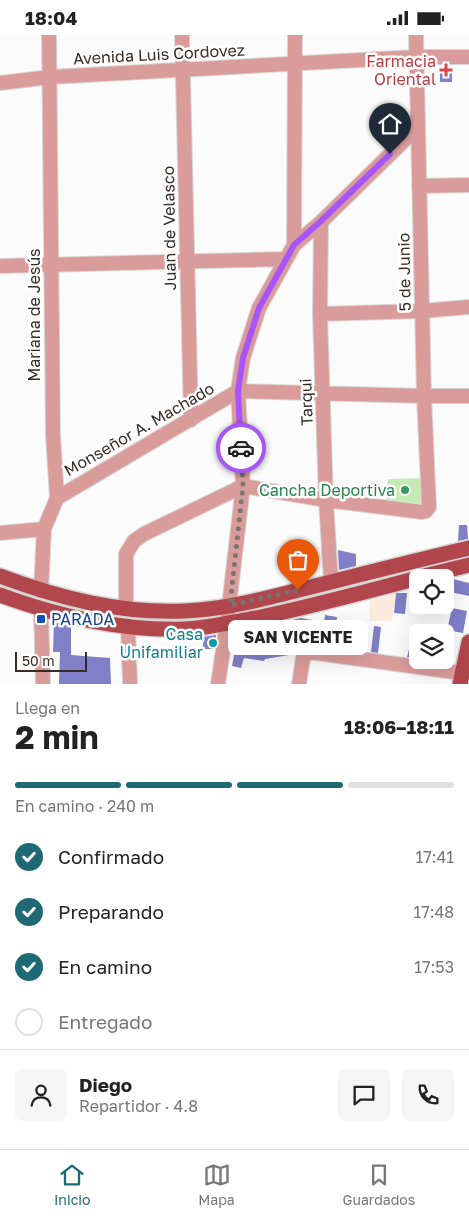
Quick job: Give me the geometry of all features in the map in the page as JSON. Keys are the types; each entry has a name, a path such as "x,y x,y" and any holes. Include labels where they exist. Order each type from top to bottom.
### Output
{"main road":[{"path":"0,576 42,591 83,602 126,609 185,611 265,598 469,547"},
{"path":"0,595 41,610 80,619 128,627 186,629 293,610 409,580"},
{"path":"461,678 469,642"}],"street":[{"name":"Mariana de Jesús","path":"42,591 44,529 57,498 52,435 49,35"},
{"name":"Juan de Velasco","path":"182,35 191,420"},
{"path":"294,245 296,35"},
{"name":"5 de Junio","path":"326,500 422,512 429,507 424,396 416,35"},
{"name":"Avenida Luis Cordovez","path":"0,83 50,77 416,57 469,57"},
{"path":"218,684 230,605 243,486 238,391 243,358 259,308 294,245 418,127"},
{"path":"419,186 469,185"},
{"name":"Tarqui","path":"321,221 320,314 326,500 331,582"},
{"path":"1,270 51,264 285,259"},
{"path":"320,314 422,311 469,307"},
{"path":"238,391 469,396"},
{"name":"Monseñor A. Machado","path":"57,498 238,391"},
{"path":"126,609 126,554 134,541 144,534 243,486 326,500"},
{"path":"0,533 44,529"},
{"path":"41,610 42,684"},
{"path":"128,627 130,684"},
{"path":"299,684 302,658 310,652 461,678"}],"shaded area":[{"path":"396,593 392,621 369,621 370,601"}],"green space":[{"name":"Cancha Deportiva","path":"424,478 424,504 386,500 388,479"}],"building":[{"path":"440,67 452,67 452,82 440,82"},
{"path":"459,525 467,525 468,539 458,541"},
{"path":"338,550 356,554 356,566 339,570"},
{"path":"454,579 469,583 469,596 454,593"},
{"path":"396,593 407,593 405,614 394,613"},
{"path":"454,608 467,611 463,633 454,631 454,624 448,624 451,614 454,614"},
{"path":"325,615 337,617 334,647 310,643 297,644 295,654 265,659 264,661 244,658 241,668 232,666 238,632 301,618 324,622"},
{"path":"54,622 71,626 71,655 110,658 111,684 59,684 60,652 53,652"},
{"path":"374,626 381,627 378,653 371,652"},
{"path":"216,635 214,649 203,649 203,637"}],"way so far":[{"path":"241,448 243,486 230,605 298,590"}],"place":[{"name":"Farmacia Oriental","path":"446,70"},
{"name":"Cancha Deportiva","path":"405,490"},
{"name":"SAN VICENTE","path":"298,590"},
{"name":"PARADA","path":"41,619"},
{"name":"Casa Unifamiliar","path":"213,643"}],"route":[{"path":"241,448 238,391 243,358 259,308 294,245 390,154"}]}
